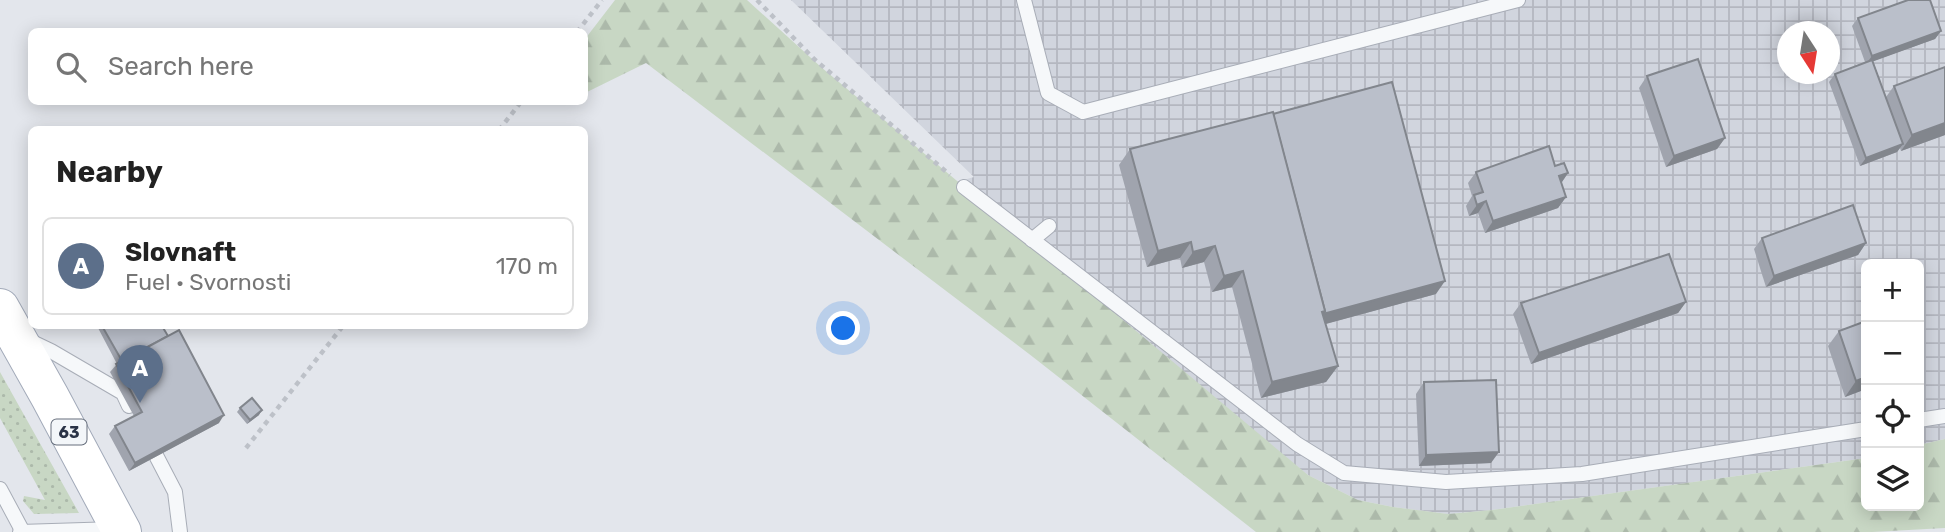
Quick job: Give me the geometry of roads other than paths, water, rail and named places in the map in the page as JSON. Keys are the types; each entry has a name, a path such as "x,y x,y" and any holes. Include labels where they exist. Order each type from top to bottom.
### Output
{"main road":[{"name":"63","path":"8,322 121,530"}],"lane":[{"path":"1024,0 1048,93 1083,113 1518,0"},
{"path":"964,187 1297,444 1344,473 1446,482 1582,474 1861,430"},
{"path":"1032,240 1049,226"},
{"path":"8,322 123,393 175,492 180,532"},
{"path":"1924,419 1945,415"},
{"path":"0,489 22,532 121,530"}],"place":[{"name":"Slovnaft","path":"140,403"}]}
